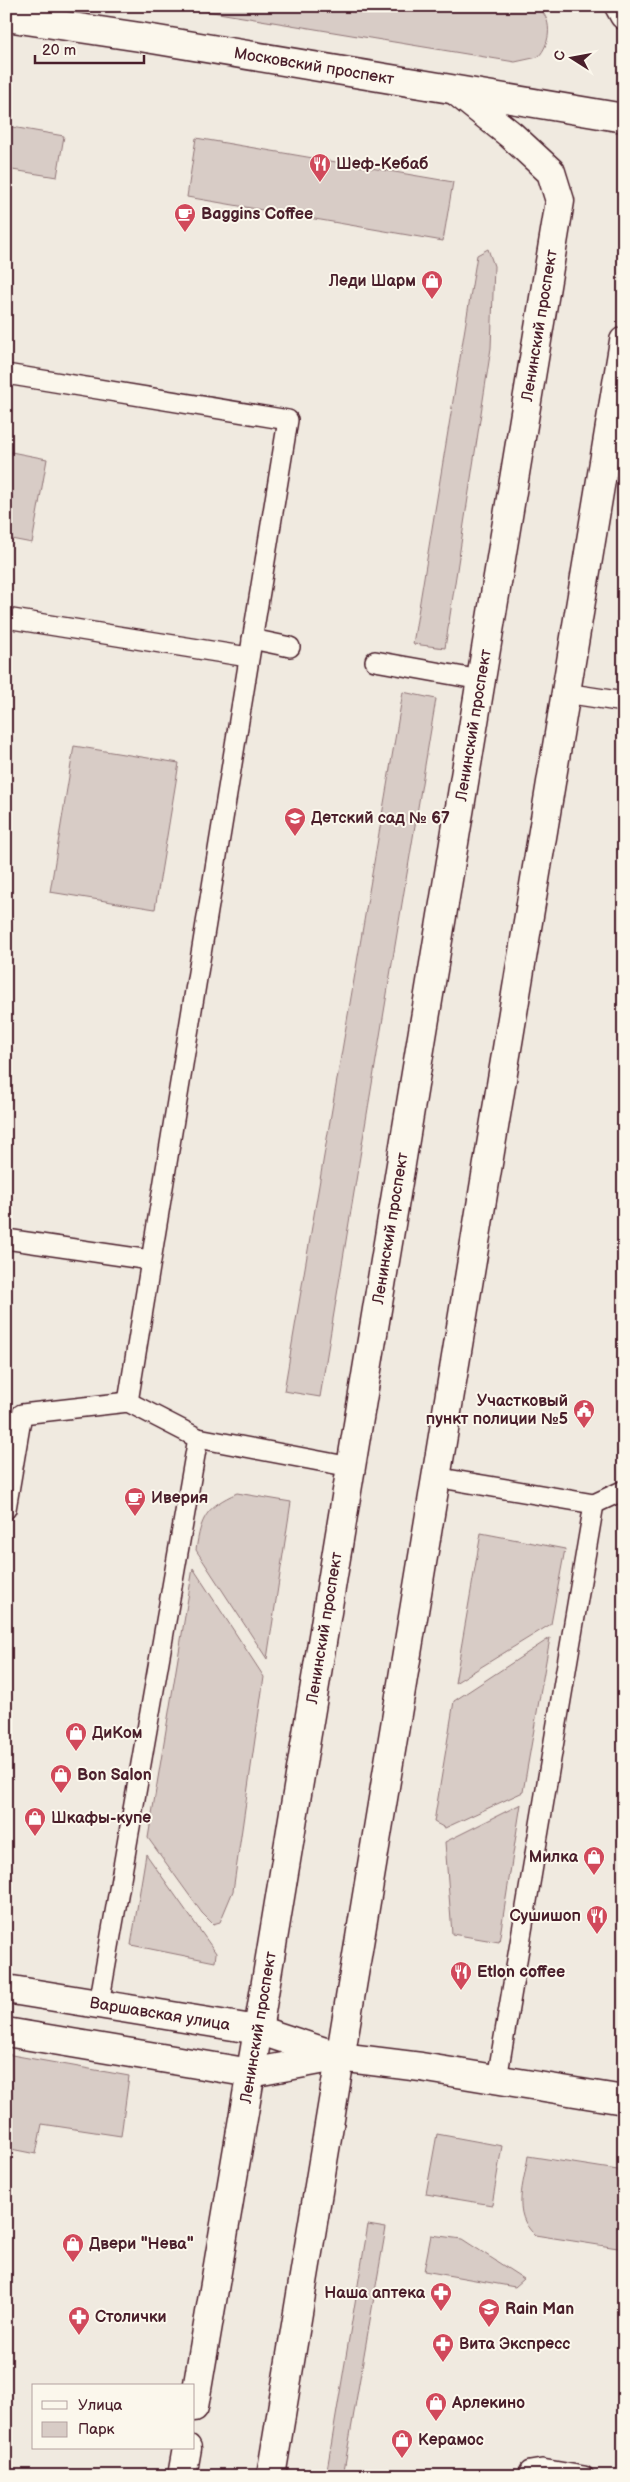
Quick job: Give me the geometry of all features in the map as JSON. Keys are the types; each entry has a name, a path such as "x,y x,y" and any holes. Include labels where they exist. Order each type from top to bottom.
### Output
{"main road":[{"path":"619,6 624,15"},
{"name":"Московский проспект","path":"6,17 140,37 624,118"},
{"name":"Ленинский проспект","path":"195,2401 251,2073 560,201 551,172 511,135 456,91"},
{"path":"271,2476 624,340"},
{"name":"Варшавская улица","path":"6,1989 258,2030 340,2057 497,2079 624,2100"},
{"name":"Варшавская улица","path":"6,2032 251,2073 340,2057"},
{"path":"182,2476 187,2450"}],"lane":[{"path":"6,374 288,420 128,1402"},
{"path":"6,618 250,648 290,646"},
{"path":"375,661 481,680"},
{"path":"565,692 624,702"},
{"path":"6,1239 150,1260"},
{"path":"6,1509 22,1414 128,1402 198,1438 351,1467"},
{"path":"100,2004 198,1438"},
{"path":"435,1477 594,1504 624,1490"},
{"path":"497,2079 594,1504"},
{"path":"528,2476 530,2471 542,2468 584,2476"}],"green space":[{"path":"176,6 535,6 545,16 548,23 548,38 538,57 515,62"},
{"path":"6,126 64,136 57,177 6,169"},
{"path":"196,138 453,182 443,241 187,197"},
{"path":"488,249 494,266 491,348 445,648 413,644 477,255"},
{"path":"6,451 47,459 32,543 6,538"},
{"path":"403,692 436,699 320,1397 284,1391"},
{"path":"74,746 179,763 155,909 50,892"},
{"path":"237,1493 291,1502 267,1659 196,1550 200,1529 207,1514 218,1503"},
{"path":"481,1533 565,1549 551,1624 455,1683"},
{"path":"193,1568 264,1677 233,1891 220,1922 213,1924 202,1913 148,1838"},
{"path":"550,1638 523,1792 445,1828 434,1822 454,1701"},
{"path":"521,1804 499,1942 452,1934 445,1842"},
{"path":"146,1854 216,1953 215,1962 131,1945"},
{"path":"6,2054 129,2076 121,2136 42,2124 36,2154 6,2148"},
{"path":"437,2134 502,2146 492,2205 426,2194"},
{"path":"528,2156 624,2171 624,2249 535,2235 523,2217 521,2208 522,2188"},
{"path":"368,2225 386,2228 343,2476 326,2476"},
{"path":"431,2235 462,2239 524,2279 515,2287 424,2271"}],"place":[{"name":"Шеф-Кебаб","path":"320,183"},
{"name":"Baggins Coffee","path":"185,233"},
{"name":"Леди Шарм","path":"432,300"},
{"name":"Детский сад № 67","path":"295,837"},
{"name":"Участковый пункт полиции №5","path":"584,1429"},
{"name":"Иверия","path":"135,1517"},
{"name":"ДиКом","path":"76,1752"},
{"name":"Bon Salon","path":"61,1794"},
{"name":"Шкафы-купе","path":"35,1837"},
{"name":"Милка","path":"594,1876"},
{"name":"Сушишоп","path":"597,1935"},
{"name":"Etlon coffee","path":"461,1991"},
{"name":"Двери \"Нева\"","path":"73,2263"},
{"name":"Наша аптека","path":"441,2312"},
{"name":"Rain Man","path":"489,2328"},
{"name":"Столички","path":"79,2336"},
{"name":"Вита Экспресс","path":"443,2363"},
{"name":"Арлекино","path":"436,2422"},
{"name":"Керамос","path":"402,2459"}]}
